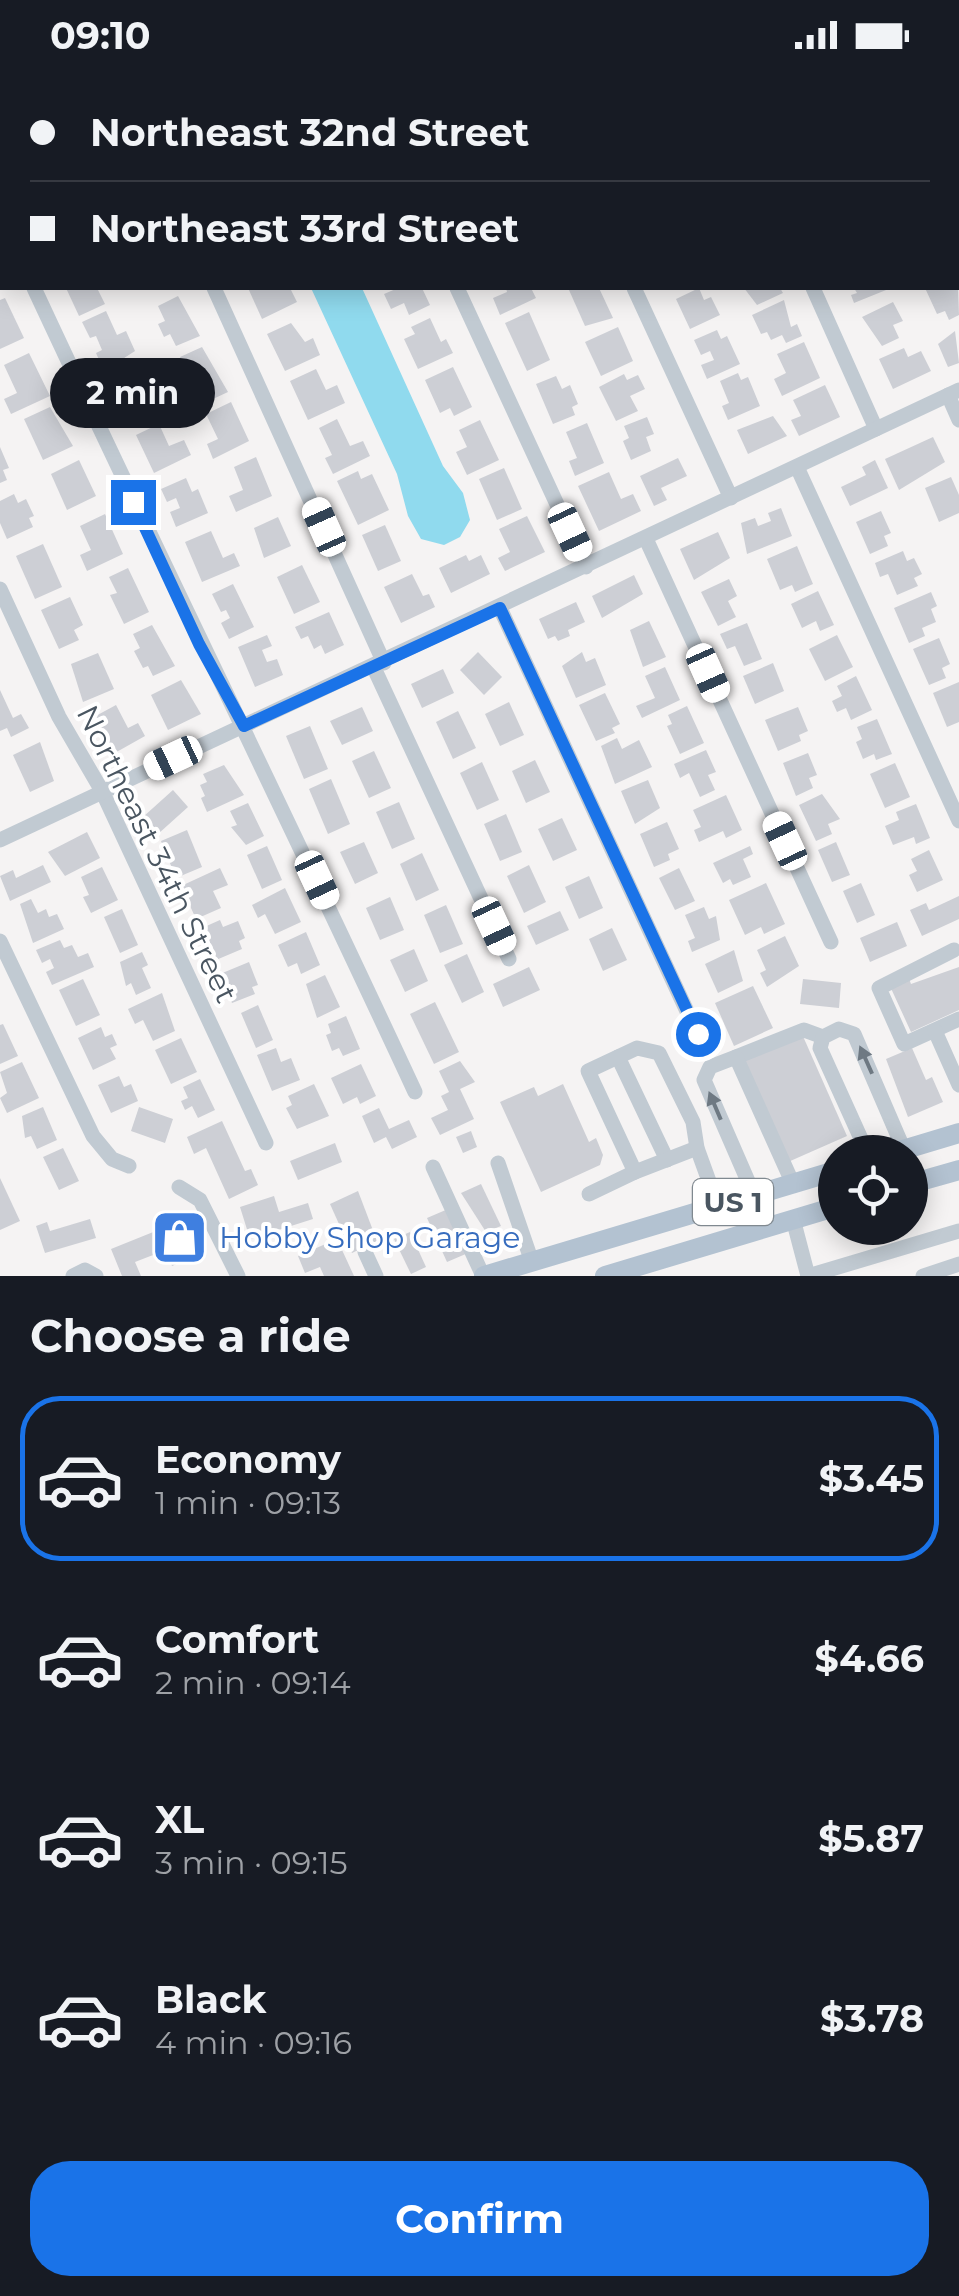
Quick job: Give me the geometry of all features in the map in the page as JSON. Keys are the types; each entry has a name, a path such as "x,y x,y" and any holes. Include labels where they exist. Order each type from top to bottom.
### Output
{"main road":[{"path":"928,1143 959,1134"},
{"path":"928,1179 959,1170"},
{"name":"US 1","path":"483,1276 818,1176"},
{"name":"US 1","path":"605,1276 669,1267 818,1212"}],"street":[{"path":"35,290 199,644 244,726 415,1092"},
{"path":"215,290 509,959"},
{"path":"458,290 586,567"},
{"path":"635,290 731,498"},
{"path":"813,290 876,429"},
{"path":"0,840 953,393 959,420"},
{"path":"798,466 959,821"},
{"path":"646,538 831,942"},
{"name":"Northeast 34th Street","path":"0,589 60,717 102,791 266,1143"},
{"path":"500,608 698,1034"},
{"path":"0,940 93,1136 112,1159 128,1166"},
{"path":"954,950 879,988 901,1042 908,1043 959,1019"},
{"path":"754,1196 704,1080 710,1067 804,1030 823,1037 845,1029 854,1034 894,1135"},
{"path":"934,1031 959,1085"},
{"path":"823,1037 821,1052 860,1135"},
{"path":"634,1172 588,1070 637,1048 659,1053 693,1122 696,1148 718,1206"},
{"path":"618,1057 667,1160"},
{"path":"736,1058 793,1184"},
{"path":"589,1194 696,1148"},
{"path":"498,1164 532,1262"},
{"path":"433,1167 483,1276"},
{"path":"179,1188 200,1200 238,1276"},
{"path":"793,1219 808,1276 959,1230"},
{"path":"366,1252 376,1276"},
{"path":"923,1276 959,1264"},
{"path":"73,1276 85,1270 96,1276"}],"water":[{"path":"312,290 363,290 443,466 463,493 470,520 460,537 444,545 421,539 408,516 397,474"}],"building":[{"path":"67,290 98,290 105,304 79,316"},
{"path":"249,290 291,290 297,302 262,319"},
{"path":"393,290 423,290 430,305 409,315 404,303 391,309 384,294"},
{"path":"532,290 536,298 500,315 493,298 507,292"},
{"path":"569,290 600,290 613,318 585,326"},
{"path":"700,290 704,300 711,297 720,315 690,329 676,299"},
{"path":"746,290 783,293 757,305"},
{"path":"855,290 886,290 854,303 851,295 857,293"},
{"path":"926,290 958,290 959,315 949,320 945,311 937,314"},
{"path":"178,296 200,336 176,346 170,334 164,337 158,324 165,321 158,306"},
{"path":"5,298 24,338 0,349 0,300"},
{"path":"784,300 791,327 797,324 802,336 786,343 782,335 771,340 767,332 761,334 752,315"},
{"path":"893,302 903,321 893,325 899,338 882,346 862,317"},
{"path":"106,311 117,335 126,331 135,351 104,371 96,353 102,350 96,336 90,338 82,322"},
{"path":"529,312 550,360 527,371 505,323"},
{"path":"430,318 441,342 446,339 453,353 418,369 404,339 415,334 411,327"},
{"path":"291,323 305,342 313,338 320,355 285,371 267,334"},
{"path":"618,327 633,361 601,376 585,342"},
{"path":"717,330 721,339 727,336 740,364 707,379 701,365 714,360 710,351 701,355 694,340"},
{"path":"955,331 959,363 948,367 938,344"},
{"path":"804,342 820,378 782,396 774,379 786,373 777,354"},
{"path":"202,347 228,392 198,406 179,371 185,368 180,357"},
{"path":"904,348 908,357 921,351 931,371 893,389 879,359"},
{"path":"29,353 50,396 11,414 4,399 17,393 4,365"},
{"path":"453,367 472,407 454,416 450,408 440,413 425,380"},
{"path":"316,369 326,390 337,385 345,403 308,420 290,381"},
{"path":"126,371 132,385 150,377 160,398 142,407 145,414 127,422 107,379"},
{"path":"738,373 741,380 748,377 760,406 728,420 722,406 729,403 720,381"},
{"path":"624,374 627,380 638,375 645,389 630,396 638,411 616,421 599,387"},
{"path":"556,376 562,389 570,385 578,404 572,407 575,415 553,424 536,384"},
{"path":"825,385 840,417 799,436 791,420 801,416 793,400"},
{"path":"231,402 249,441 213,459 207,444 218,439 206,414"},
{"path":"50,407 73,446 43,460 24,419"},
{"path":"773,416 787,436 748,454 737,430"},
{"path":"647,417 654,434 646,437 651,451 631,460 623,441 629,438 624,426"},
{"path":"337,419 350,446 363,441 370,456 333,474 325,458 332,455 319,428"},
{"path":"480,420 499,460 467,475 456,452 467,447 459,430"},
{"path":"587,423 604,463 575,476 569,461 577,458 566,432"},
{"path":"159,424 169,446 184,440 191,455 154,473 136,435"},
{"path":"933,437 945,462 899,490 885,459"},
{"path":"0,447 9,468 3,470 7,480 0,483"},
{"path":"256,457 272,496 236,512 229,496 243,490 234,467"},
{"path":"678,458 687,476 661,488 667,500 654,506 640,476"},
{"path":"79,460 96,496 67,510 51,474"},
{"path":"875,460 888,488 850,506 841,487 866,475 862,467"},
{"path":"504,468 522,509 497,520 479,479"},
{"path":"358,471 361,479 372,474 389,510 358,525 337,481"},
{"path":"609,472 621,499 633,494 641,511 599,531 578,486"},
{"path":"951,477 959,495 959,513 939,522 925,488"},
{"path":"186,478 192,492 198,489 208,513 176,527 170,512 180,508 176,498 167,502 161,489"},
{"path":"14,494 18,503 26,499 34,516 29,518 33,527 7,539 0,523 0,501"},
{"path":"781,508 792,536 747,554 741,523 755,518 758,526 771,521 768,513"},
{"path":"881,511 891,533 884,536 888,546 870,554 856,522"},
{"path":"105,514 123,554 87,571 80,555 91,550 80,526"},
{"path":"527,516 545,552 505,571 498,558 510,552 499,529"},
{"path":"278,517 291,546 264,558 254,528"},
{"path":"385,525 401,561 378,571 362,535"},
{"path":"211,531 223,558 234,553 240,566 202,582 185,542"},
{"path":"718,532 730,558 694,580 680,549"},
{"path":"43,544 62,587 35,599 16,556"},
{"path":"797,546 813,584 795,592 792,585 780,590 767,559"},
{"path":"903,551 907,561 914,558 922,574 914,578 918,586 897,595 888,574 880,577 875,563"},
{"path":"466,555 469,561 481,555 490,574 451,593 439,568"},
{"path":"302,565 320,602 294,614 277,577"},
{"path":"128,568 149,612 124,624 110,595 117,593 109,577"},
{"path":"412,574 423,596 429,594 435,607 401,623 384,587"},
{"path":"634,575 643,594 602,618 592,596"},
{"path":"729,579 737,596 728,601 736,617 718,626 701,592"},
{"path":"233,584 254,627 229,639 221,623 230,618 226,610 221,612 212,594"},
{"path":"818,591 834,625 820,631 816,621 802,628 791,604"},
{"path":"931,592 937,606 931,609 936,622 922,628 925,636 909,643 894,608"},
{"path":"70,597 83,625 74,630 79,640 59,649 41,610"},
{"path":"576,602 585,622 568,630 570,636 558,641 555,636 548,639 539,619"},
{"path":"329,612 344,645 325,654 321,645 314,649 308,636 301,639 295,627"},
{"path":"649,621 666,657 643,667 630,630"},
{"path":"747,623 762,659 744,666 735,646 727,649 720,634"},
{"path":"152,625 175,666 153,676 148,666 143,668 134,651 140,648 133,634"},
{"path":"267,635 272,646 262,650 267,662 277,659 283,675 255,687 238,647"},
{"path":"837,635 853,667 825,681 809,649"},
{"path":"939,638 950,664 942,668 946,678 929,685 913,649"},
{"path":"478,652 502,677 484,695 460,670"},
{"path":"582,652 586,662 595,658 606,685 576,698 562,666"},
{"path":"98,653 114,689 83,702 71,664"},
{"path":"773,663 784,691 755,704 743,676"},
{"path":"665,667 680,700 642,718 636,706 655,698 645,676"},
{"path":"443,669 454,693 422,708 411,684"},
{"path":"856,676 872,710 851,720 846,708 837,712 832,701 842,696 837,686"},
{"path":"181,680 201,714 168,730 151,695"},
{"path":"959,682 959,722 947,727 933,693"},
{"path":"0,690 13,718 21,714 29,728 11,737 7,728 0,731"},
{"path":"605,693 620,724 612,728 615,733 596,741 579,705"},
{"path":"509,702 524,735 500,746 485,714"},
{"path":"116,705 128,728 138,723 145,736 113,754 104,728 99,731 92,718"},
{"path":"687,706 704,743 680,754 667,726 672,724 668,715"},
{"path":"362,707 373,731 342,745 330,721"},
{"path":"798,707 808,731 799,735 801,741 778,751 765,720"},
{"path":"458,711 476,748 453,759 436,722"},
{"path":"877,719 892,754 876,760 874,754 863,759 856,742 862,739 857,727"},
{"path":"310,726 328,769 304,779 286,736"},
{"path":"617,738 622,749 639,740 652,767 615,784 601,746"},
{"path":"40,742 54,781 30,792 13,755"},
{"path":"706,750 716,772 708,775 715,790 700,797 689,773 680,778 674,764"},
{"path":"374,751 391,788 369,798 352,761"},
{"path":"808,753 817,775 809,778 813,788 796,796 783,763"},
{"path":"535,760 550,792 526,803 512,771"},
{"path":"482,762 499,800 477,810 460,773"},
{"path":"895,763 910,797 885,808 870,774"},
{"path":"224,765 244,795 207,812 201,798 205,796 200,785 207,782 203,774"},
{"path":"331,779 350,824 328,834 309,789"},
{"path":"648,780 660,808 635,824 621,791"},
{"path":"173,790 188,807 158,834 143,817"},
{"path":"822,794 840,819 828,824 832,834 816,841 799,805"},
{"path":"726,795 742,830 726,838 723,831 699,842 694,830 701,827 693,810"},
{"path":"399,802 415,839 392,849 376,812"},
{"path":"248,803 264,836 246,845 231,827 237,825 230,811"},
{"path":"916,804 930,838 916,844 914,837 893,845 885,826 899,820 896,812"},
{"path":"506,814 522,852 500,861 484,824"},
{"path":"562,818 577,850 553,861 538,829"},
{"path":"667,822 679,849 668,854 670,860 654,867 640,834"},
{"path":"187,830 202,867 176,878 161,841"},
{"path":"87,832 100,858 65,876 48,852"},
{"path":"364,842 378,873 355,884 340,852"},
{"path":"836,842 850,875 832,882 818,850"},
{"path":"267,846 282,880 262,889 247,855"},
{"path":"750,846 753,854 743,859 751,877 733,885 730,879 723,883 713,863"},
{"path":"929,850 943,880 917,892 909,875 917,871 911,859"},
{"path":"422,853 439,890 416,901 400,864"},
{"path":"43,865 51,882 10,901 0,876 13,870 16,878"},
{"path":"529,865 546,902 524,913 507,876"},
{"path":"102,867 118,900 91,913 83,897 89,895 81,877"},
{"path":"220,868 228,885 213,891 221,908 196,919 181,886"},
{"path":"679,868 695,901 675,910 659,878"},
{"path":"589,876 603,908 579,919 565,887"},
{"path":"766,883 785,924 764,934 761,927 745,935 729,900"},
{"path":"861,883 875,915 857,923 843,891"},
{"path":"285,888 301,922 275,934 265,914 258,918 252,905"},
{"path":"959,896 959,919 922,936 910,910 926,903 929,910"},
{"path":"390,897 404,930 380,940 366,908"},
{"path":"31,899 38,913 46,909 49,917 57,914 64,929 33,943 20,904"},
{"path":"446,905 463,944 440,953 424,915"},
{"path":"704,907 709,919 716,916 720,940 692,952 688,941 695,938 685,915"},
{"path":"122,909 138,945 120,953 104,917"},
{"path":"560,911 569,930 536,945 527,926"},
{"path":"220,920 223,927 238,921 245,938 239,941 242,949 216,960 202,928"},
{"path":"897,922 907,946 870,962 860,938"},
{"path":"612,928 627,960 603,971 589,939"},
{"path":"306,932 320,965 301,974 297,963 288,967 278,945"},
{"path":"785,936 799,966 767,987 760,973 766,970 757,950"},
{"path":"60,940 64,948 72,945 78,957 88,953 94,967 52,985 46,972 54,968 50,959 42,963 36,950"},
{"path":"414,949 428,981 405,992 390,960"},
{"path":"734,950 743,981 718,993 705,964"},
{"path":"142,952 148,965 142,968 151,988 136,995 131,983 126,986 120,962"},
{"path":"467,954 484,992 462,1003 444,965"},
{"path":"249,962 258,985 252,987 255,994 232,1003 220,974"},
{"path":"529,967 540,990 503,1007 493,984"},
{"path":"959,967 959,1010 911,1032 889,984 908,976 911,984"},
{"path":"325,975 340,1007 317,1018 306,984"},
{"path":"83,979 100,1015 76,1026 59,990"},
{"path":"803,979 841,983 839,1008 800,1004"},
{"path":"753,986 773,1028 734,1046 715,1003"},
{"path":"162,993 175,1031 153,1041 143,1020 135,1024 128,1009"},
{"path":"435,1002 459,1052 434,1064 410,1014"},
{"path":"258,1005 273,1040 256,1048 241,1013"},
{"path":"346,1016 360,1049 343,1056 339,1048 332,1051 326,1035 331,1033 328,1024"},
{"path":"3,1024 18,1056 0,1064 0,1025"},
{"path":"101,1027 105,1037 112,1034 117,1045 110,1048 116,1059 93,1070 78,1038"},
{"path":"802,1034 847,1135 818,1135 818,1149 788,1162 743,1060"},
{"path":"181,1038 197,1072 171,1084 155,1050"},
{"path":"276,1048 281,1062 291,1058 300,1080 272,1091 257,1055"},
{"path":"912,1048 926,1080 932,1077 943,1102 908,1117 886,1059"},
{"path":"460,1061 475,1082 460,1089 474,1119 440,1135 431,1118 448,1110 441,1096 449,1092 439,1071"},
{"path":"22,1062 39,1098 7,1113 0,1098 7,1093 0,1072"},
{"path":"361,1064 376,1096 360,1104 357,1097 343,1104 331,1078"},
{"path":"119,1076 124,1087 131,1084 138,1101 111,1113 98,1085"},
{"path":"200,1079 215,1110 198,1118 192,1106 185,1110 181,1101 188,1098 183,1087"},
{"path":"314,1084 329,1116 297,1129 286,1108 292,1105 288,1096"},
{"path":"563,1084 589,1142 596,1138 603,1155 600,1165 541,1192 500,1102 534,1087 538,1096"},
{"path":"43,1107 57,1140 37,1149 31,1136 25,1138 22,1116"},
{"path":"139,1107 173,1119 165,1143 131,1131"},
{"path":"379,1108 389,1129 409,1120 417,1137 392,1149 386,1137 374,1143 362,1116"},
{"path":"222,1121 245,1171 251,1169 258,1185 229,1199 206,1148 194,1154 187,1137"},
{"path":"471,1131 477,1147 463,1153 456,1137"},
{"path":"335,1143 342,1162 298,1180 290,1161"},
{"path":"63,1148 79,1181 59,1190 43,1157"},
{"path":"0,1178 20,1221 0,1230"},
{"path":"481,1184 501,1226 486,1232 461,1193"},
{"path":"358,1191 377,1241 352,1253 330,1204"},
{"path":"274,1196 279,1212 308,1203 313,1219 250,1239 240,1207"},
{"path":"448,1209 468,1253 447,1262 427,1218"},
{"path":"90,1219 96,1238 45,1253 36,1226 47,1222 50,1231"},
{"path":"183,1220 192,1241 183,1245 188,1259 172,1266 166,1250 135,1262 141,1276 122,1276 111,1249"},
{"path":"410,1232 426,1267 411,1274 394,1239"},
{"path":"337,1239 354,1276 324,1276 320,1267 305,1273 298,1256"}],"place":[{"name":"Hobby Shop Garage","path":"180,1237"}],"route":[{"path":"133,502 199,644 244,726 500,608 698,1034"}]}
